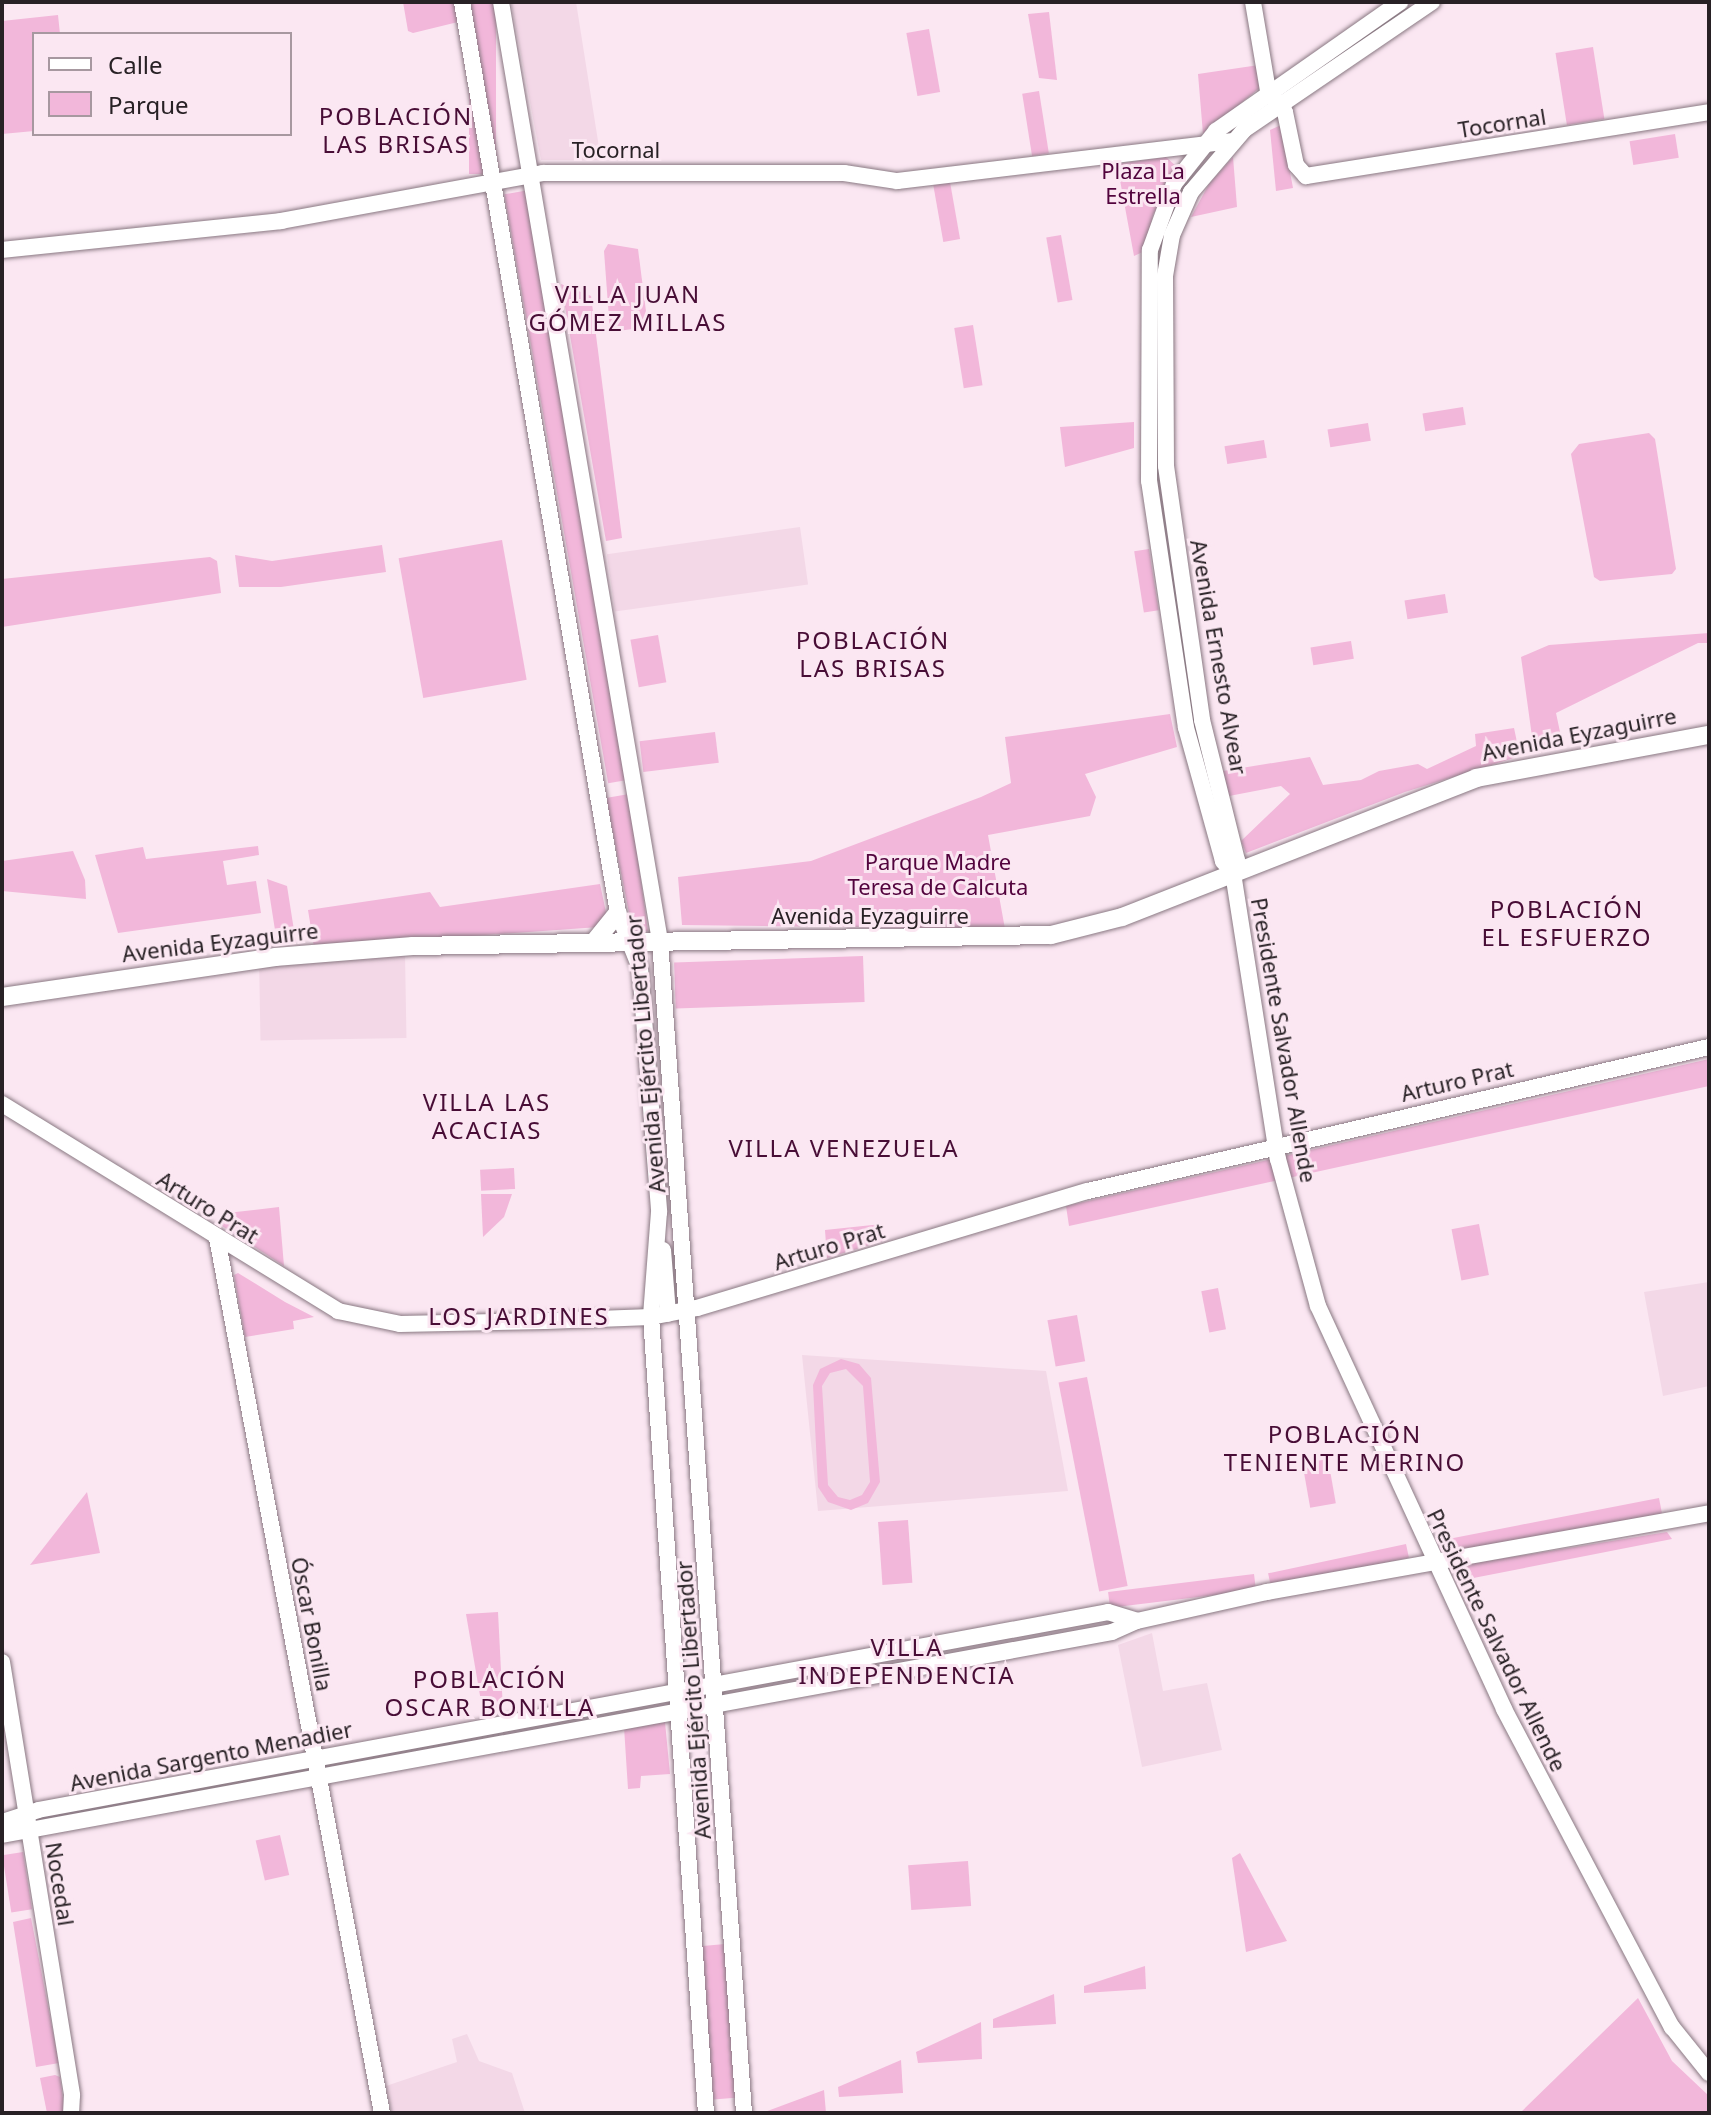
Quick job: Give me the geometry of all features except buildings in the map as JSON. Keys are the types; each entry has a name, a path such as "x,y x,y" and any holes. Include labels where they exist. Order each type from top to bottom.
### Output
{"main road":[{"name":"Avenida Ejército Libertador","path":"462,2 618,913 640,968 659,1212 660,1315 677,1711 706,2113"},
{"name":"Avenida Ejército Libertador","path":"501,2 660,941 744,2113"},
{"path":"1253,2 1268,91 1280,104"},
{"name":"Avenida Ernesto Alvear","path":"1233,873 1223,861 1186,728 1149,481 1148,266 1158,218 1185,167 1202,145 1268,91 1400,2"},
{"name":"Avenida Ernesto Alvear","path":"1233,873 1237,860 1198,698 1165,442 1168,249 1191,192 1232,141 1280,104 1432,2"},
{"name":"Tocornal","path":"1280,104 1302,174 1313,176 1709,112"},
{"name":"Tocornal","path":"2,250 281,221 493,186 531,176 844,173 897,181 1029,161 1080,163 1232,141"},
{"path":"1167,150 1185,167"},
{"name":"Avenida Eyzaguirre","path":"2,997 308,954 595,941 1028,938 1108,922 1476,778 1709,735"},
{"name":"Presidente Salvador Allende","path":"1233,873 1276,1146 1325,1328 1504,1709 1665,2015 1685,2049 1709,2073"},
{"path":"595,941 618,913"},
{"name":"Arturo Prat","path":"2,1104 327,1306 362,1319 429,1324 660,1315 687,1310 1073,1195 1709,1047"},
{"path":"647,1061 671,1092"},
{"name":"Óscar Bonilla","path":"217,1238 382,2113"},
{"name":"Avenida Sargento Menadier","path":"2,1822 27,1821 318,1777 1112,1632 1137,1621 1434,1562 1709,1513"},
{"name":"Avenida Sargento Menadier","path":"2,1835 27,1821 315,1758 1108,1612 1137,1621"},
{"name":"Nocedal","path":"2,1662 71,2113"}],"shaded area":[{"path":"511,2 576,2 601,160 541,160"},
{"path":"800,527 808,584 615,612 607,554"},
{"path":"405,954 406,1038 260,1041 259,957"},
{"path":"1709,1282 1709,1386 1663,1396 1644,1292"},
{"path":"802,1355 1046,1371 1068,1491 818,1511"},
{"path":"1152,1633 1163,1691 1207,1683 1222,1750 1142,1767 1118,1645"},
{"path":"467,2034 479,2061 512,2073 525,2113 392,2113 386,2086 457,2062 452,2039"}],"green space":[{"path":"403,2 455,2 458,22 413,33 408,31"},
{"path":"469,2 496,2 496,174 469,174"},
{"path":"1049,12 1057,80 1039,78 1028,14"},
{"path":"58,15 60,32 32,32 32,131 2,134 2,21"},
{"path":"929,29 940,92 917,96 906,33"},
{"path":"1593,47 1604,119 1567,125 1555,53"},
{"path":"1259,65 1262,86 1203,134 1198,74"},
{"path":"1039,91 1049,153 1032,156 1022,94"},
{"path":"1281,125 1293,188 1276,191 1270,130"},
{"path":"1675,134 1679,158 1633,165 1630,141"},
{"name":"Plaza La Estrella","path":"1166,157 1177,167 1153,215 1145,251 1134,256 1117,164"},
{"path":"1233,157 1237,207 1191,217 1209,184"},
{"path":"950,182 960,239 943,242 933,185"},
{"path":"529,190 633,779 608,783 504,194"},
{"path":"1061,235 1072,300 1058,303 1046,238"},
{"name":"VILLA JUAN GÓMEZ MILLAS","path":"608,244 638,249 648,327 610,332 604,251"},
{"path":"561,284 591,296 622,538 606,541"},
{"path":"973,325 983,385 964,388 954,328"},
{"path":"1463,407 1466,425 1425,431 1423,413"},
{"path":"1134,422 1134,448 1065,467 1060,427"},
{"path":"1368,423 1371,441 1330,447 1328,429"},
{"path":"1649,433 1655,439 1676,569 1672,574 1600,581 1594,577 1571,454 1579,444"},
{"path":"1264,440 1267,458 1227,464 1224,446"},
{"path":"502,540 527,680 423,698 399,558"},
{"path":"382,545 386,572 281,587 239,587 235,555 272,561"},
{"path":"1149,549 1159,610 1144,613 1134,551"},
{"path":"210,557 217,561 221,593 2,627 2,579"},
{"path":"1445,594 1448,613 1407,619 1405,600"},
{"path":"1709,633 1709,643 1698,643 1556,713 1563,746 1534,751 1521,657 1549,645"},
{"path":"658,635 666,682 639,687 630,640"},
{"path":"1351,641 1354,659 1313,665 1311,647"},
{"name":"Parque Madre Teresa de Calcuta","path":"1170,714 1177,747 1085,774 1096,797 1090,816 988,835 1005,929 682,925 678,877 811,861 981,797 1011,783 1005,737"},
{"path":"1514,728 1520,756 1405,792 1246,853 1241,841 1290,794 1281,786 1229,796 1223,771 1310,757 1323,785 1361,780 1379,771 1418,764 1427,769 1476,746 1475,734"},
{"path":"715,732 719,763 643,772 640,741"},
{"path":"629,794 648,931 633,933 606,798"},
{"path":"258,846 259,855 223,861 227,885 256,881 261,913 118,933 95,855 143,847 146,859"},
{"path":"73,851 85,880 86,899 2,891 2,861"},
{"path":"267,879 287,886 296,943 277,943"},
{"path":"600,884 607,917 599,927 314,947 308,910 430,892 440,907"},
{"path":"863,956 865,1002 676,1009 674,963"},
{"path":"1709,1059 1709,1086 1069,1226 1066,1206"},
{"path":"514,1168 515,1189 481,1191 480,1170"},
{"path":"481,1194 512,1194 504,1217 483,1237"},
{"path":"279,1207 284,1266 216,1222 227,1213"},
{"path":"882,1224 883,1241 827,1258 825,1230"},
{"path":"1479,1224 1489,1275 1461,1280 1452,1229"},
{"path":"238,1273 314,1317 293,1321 294,1329 245,1337 234,1275"},
{"path":"1218,1288 1226,1329 1209,1332 1201,1291"},
{"path":"1077,1315 1085,1361 1056,1366 1047,1320"},
{"path":"841,1359 859,1364 871,1378 880,1482 868,1503 851,1510 828,1502 818,1487 813,1385 820,1369","holes":["846,1369 863,1386 870,1482 862,1495 850,1500 838,1497 828,1485 822,1386 830,1373"]},
{"path":"1087,1377 1128,1586 1099,1592 1059,1383"},
{"path":"1328,1459 1336,1503 1310,1508 1302,1464"},
{"path":"87,1492 100,1553 30,1565"},
{"path":"1659,1498 1662,1514 1441,1557 1438,1541"},
{"path":"908,1520 912,1583 882,1585 878,1522"},
{"path":"1667,1532 1672,1539 1458,1581 1451,1567"},
{"path":"1406,1544 1409,1558 1271,1587 1268,1573"},
{"path":"1254,1574 1256,1590 1110,1608 1108,1592"},
{"path":"498,1612 503,1710 483,1713 466,1614"},
{"path":"665,1722 670,1774 641,1776 640,1788 628,1789 624,1727"},
{"path":"280,1835 289,1875 265,1881 256,1841"},
{"path":"23,1852 32,1909 11,1913 2,1855"},
{"path":"1240,1853 1287,1941 1246,1952 1232,1858"},
{"path":"968,1861 971,1906 911,1910 908,1865"},
{"path":"31,1918 59,2063 36,2067 13,1922"},
{"path":"725,1944 738,2097 714,2100 700,1946"},
{"path":"1145,1966 1146,1989 1084,1993 1084,1986"},
{"path":"1054,1994 1056,2024 993,2028 993,2019"},
{"path":"1638,1998 1672,2061 1709,2096 1709,2113 1520,2113"},
{"path":"981,2022 982,2059 918,2063 916,2052"},
{"path":"901,2060 903,2093 839,2097 838,2087"},
{"path":"60,2077 65,2113 47,2113 40,2078"},
{"path":"824,2090 826,2113 762,2113"}],"district":[{"name":"POBLACIÓN LAS BRISAS","path":"396,130"},
{"name":"VILLA JUAN GÓMEZ MILLAS","path":"628,308"},
{"name":"POBLACIÓN LAS BRISAS","path":"873,654"},
{"name":"POBLACIÓN EL ESFUERZO","path":"1567,923"},
{"name":"VILLA LAS ACACIAS","path":"487,1116"},
{"name":"VILLA VENEZUELA","path":"844,1148"},
{"name":"LOS JARDINES","path":"519,1316"},
{"name":"POBLACIÓN TENIENTE MERINO","path":"1345,1448"},
{"name":"VILLA INDEPENDENCIA","path":"907,1661"},
{"name":"POBLACIÓN OSCAR BONILLA","path":"490,1693"}]}
